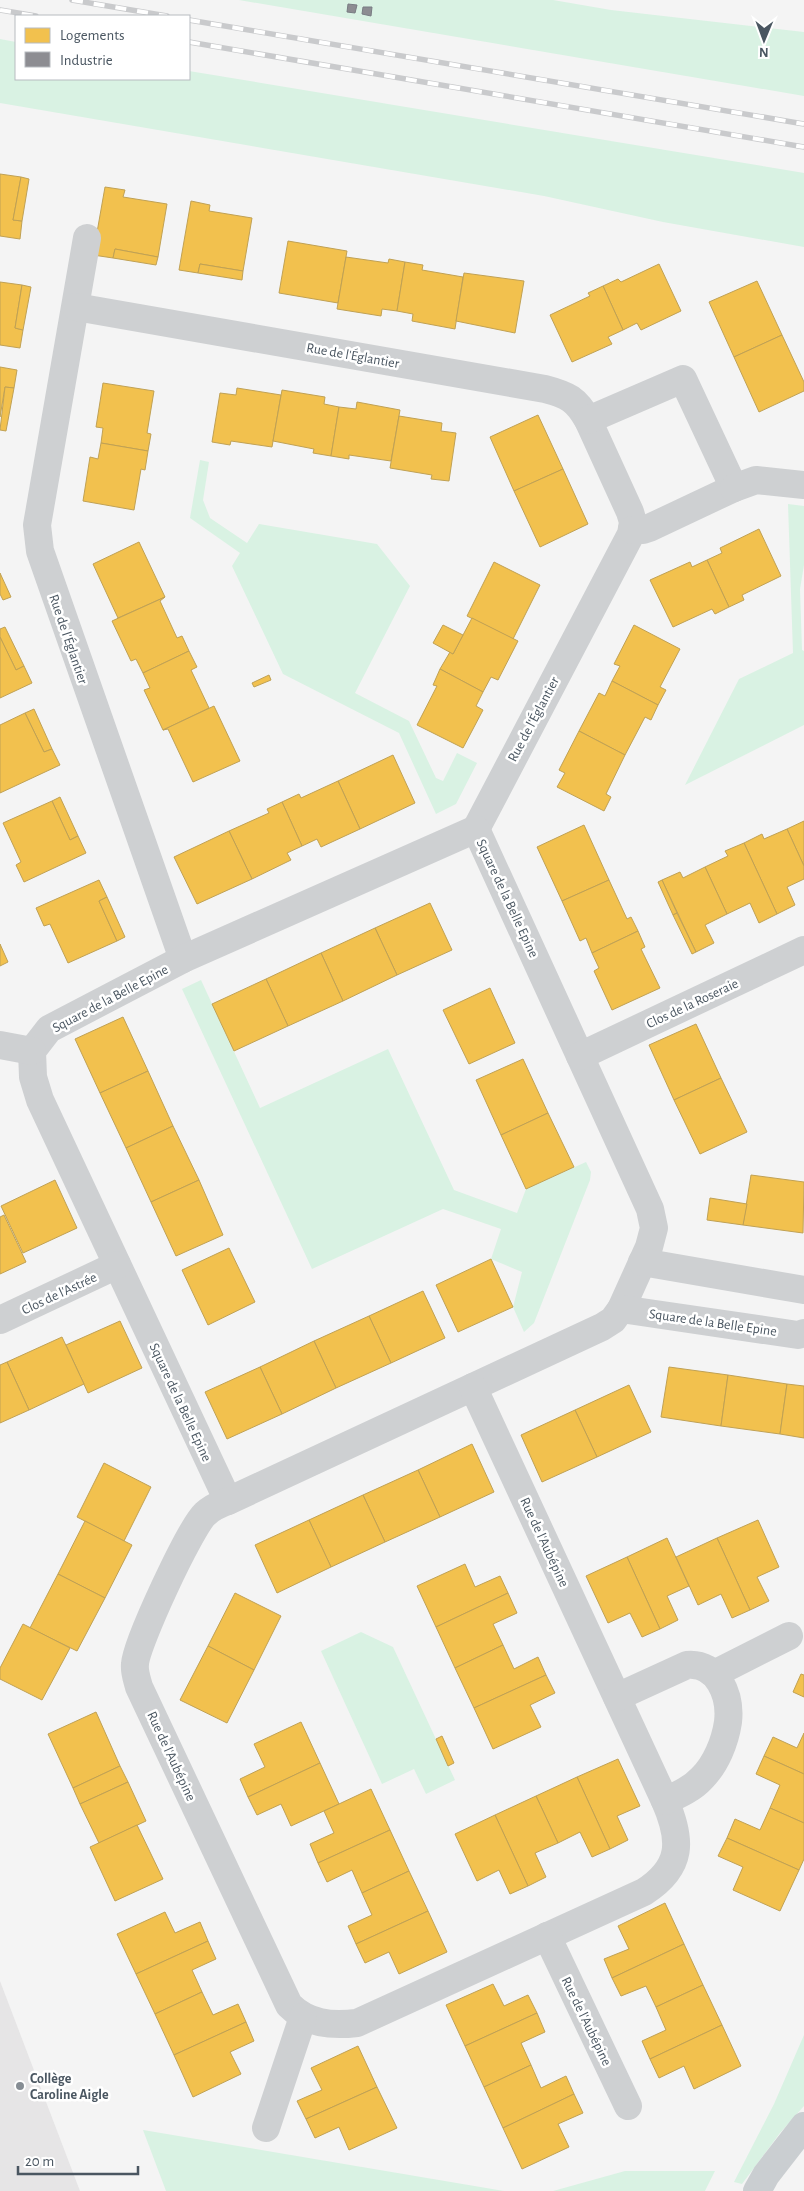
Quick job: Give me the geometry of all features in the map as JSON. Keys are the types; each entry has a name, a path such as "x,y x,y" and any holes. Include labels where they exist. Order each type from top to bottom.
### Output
{"main road":[{"path":"757,2191 766,2175 804,2126"}],"street":[{"name":"Rue de l'Églantier","path":"87,238 37,525 40,551 183,959"},
{"name":"Rue de l'Églantier","path":"76,307 545,390 571,398 580,406 630,512 632,530 476,829"},
{"path":"588,420 683,379 734,488"},
{"path":"632,530 649,528 734,488 756,480 804,485"},
{"name":"Square de la Belle Epine","path":"476,829 652,1216 654,1228 649,1247 621,1309 613,1320 602,1327 474,1387 228,1500 40,1100 33,1077 32,1051 49,1029 183,959 476,829"},
{"name":"Clos de la Roseraie","path":"580,1056 804,950"},
{"path":"0,1045 32,1051"},
{"path":"642,1262 804,1290"},
{"name":"Clos de l'Astrée","path":"0,1320 117,1265"},
{"name":"Square de la Belle Epine","path":"621,1309 798,1335 804,1333"},
{"name":"Rue de l'Aubépine","path":"228,1500 206,1513 187,1542 144,1634 135,1664 136,1675 139,1687 289,2005 304,2017 324,2024 357,2023 644,1892 665,1877 674,1858 677,1836 666,1801 474,1387"},
{"path":"714,1674 789,1636"},
{"path":"617,1697 687,1665 701,1666 714,1674 724,1691 728,1722 722,1744 712,1766 702,1779 686,1791 666,1801"},
{"name":"Rue de l'Aubépine","path":"547,1936 628,2106"},
{"path":"266,2128 304,2017"}],"shaded area":[{"name":"Collège Caroline Aigle","path":"0,1981 80,2191 0,2191"}],"green space":[{"path":"239,0 553,0 611,10 804,32 804,96"},
{"path":"0,39 15,42 15,80 190,80 190,71 804,173 804,247 663,222 544,196 0,103"},
{"path":"200,460 209,462 203,500 210,518 247,543 259,524 377,544 410,586 355,693 409,721 436,778 443,781 457,753 477,763 456,804 436,814 399,733 283,674 232,566 240,553 190,518"},
{"path":"788,504 804,506 804,565 800,589 802,650 804,651 804,725 685,785 739,679 793,653"},
{"path":"201,980 260,1108 388,1049 454,1190 517,1213 526,1189 586,1162 591,1172 590,1180 534,1323 524,1332 513,1307 522,1272 491,1259 501,1229 443,1209 312,1269 182,989"},
{"path":"361,1632 393,1647 455,1780 426,1794 414,1769 382,1784 321,1651"},
{"path":"804,2035 804,2106 780,2133 742,2184 734,2182 774,2104"},
{"path":"143,2130 504,2191 166,2191"},
{"path":"625,2171 715,2171 705,2191 553,2191"}],"building: Logements":[{"path":"0,174 21,177 13,220 22,221 20,239 0,236"},
{"path":"21,177 29,179 22,221 13,220"},
{"path":"105,187 125,190 123,197 167,204 158,257 115,249 113,258 93,255"},
{"path":"191,201 210,205 209,211 252,218 243,271 200,264 198,273 179,270"},
{"path":"288,241 347,251 338,303 279,293"},
{"path":"115,249 158,257 156,265 113,258"},
{"path":"346,257 388,263 389,259 405,262 397,311 382,309 381,316 337,309"},
{"path":"405,262 423,265 422,270 463,277 455,329 412,321 413,314 397,311"},
{"path":"200,264 243,271 242,280 198,273"},
{"path":"659,264 681,311 641,330 637,323 623,330 603,286 618,279 621,282"},
{"path":"464,273 524,281 515,333 456,321"},
{"path":"757,281 782,335 734,357 709,302"},
{"path":"0,282 22,285 15,328 23,330 20,348 0,345"},
{"path":"22,285 31,287 23,330 15,328"},
{"path":"603,286 623,330 608,337 612,344 572,362 550,315 590,296 588,293"},
{"path":"782,335 804,382 804,391 759,412 734,357"},
{"path":"0,367 17,370 14,388 5,387 0,417"},
{"path":"103,383 154,391 147,433 151,434 148,451 101,443 103,428 96,427"},
{"path":"5,387 14,388 6,431 0,430"},
{"path":"237,388 281,395 272,447 231,441 230,445 212,442 220,393 236,395"},
{"path":"282,390 325,397 324,404 339,407 331,456 313,453 314,449 273,441"},
{"path":"357,402 400,410 391,461 349,455 349,459 331,456 339,407 356,409"},
{"path":"538,415 563,469 514,491 490,437"},
{"path":"399,416 442,423 441,431 456,433 449,481 431,479 432,475 390,468"},
{"path":"101,443 148,451 145,470 141,469 134,510 83,501 90,457 98,459"},
{"path":"563,469 588,524 540,547 514,491"},
{"path":"759,529 781,576 742,595 744,600 729,607 707,560 722,553 720,548"},
{"path":"139,542 165,597 118,618 93,564"},
{"path":"707,560 729,607 715,614 712,609 673,627 650,580 690,562 692,567"},
{"path":"494,562 540,585 513,639 467,616"},
{"path":"0,573 11,597 3,600 0,594"},
{"path":"165,597 160,601 177,638 182,636 189,651 143,673 136,659 131,661 112,621"},
{"path":"472,618 518,641 498,680 491,677 483,692 440,669 450,652 453,654"},
{"path":"443,625 463,635 453,654 433,643"},
{"path":"634,625 680,649 660,687 666,690 658,705 612,681 620,666 614,664"},
{"path":"5,627 24,666 16,670 0,637 0,629"},
{"path":"0,637 16,670 24,666 32,683 0,698"},
{"path":"189,651 197,667 191,670 209,708 163,730 144,690 150,688 143,673"},
{"path":"440,669 483,692 476,706 483,710 463,748 417,725 437,686 433,685"},
{"path":"269,675 271,680 254,687 252,683"},
{"path":"612,681 658,705 651,720 645,717 625,755 579,731 599,693 605,696"},
{"path":"214,706 240,761 193,782 168,729 163,730"},
{"path":"34,709 52,749 44,752 25,713"},
{"path":"25,713 44,752 52,749 60,765 0,793 0,725"},
{"path":"579,731 625,755 606,794 611,797 604,811 557,787 565,773 559,770"},
{"path":"393,755 415,803 360,829 338,781"},
{"path":"338,781 360,829 321,847 317,839 302,846 282,802 299,794 301,798"},
{"path":"60,797 78,836 70,840 52,801"},
{"path":"52,801 70,840 78,836 86,853 24,882 16,865 21,862 3,823"},
{"path":"282,802 302,846 287,853 291,860 252,879 229,831 269,813 267,809"},
{"path":"804,821 804,866 787,829"},
{"path":"584,825 609,880 562,901 537,847"},
{"path":"787,829 804,866 804,879 787,887 795,905 777,914 744,843 762,834 764,839"},
{"path":"229,831 252,879 197,904 174,857"},
{"path":"744,843 777,914 759,923 750,903 727,914 705,867 728,856 725,851"},
{"path":"705,867 727,914 705,925 714,943 696,952 662,880 680,872 683,878"},
{"path":"99,880 107,897 99,901 117,941 68,963 50,924 44,926 36,908"},
{"path":"609,880 627,919 631,917 638,931 592,953 586,938 580,941 562,901"},
{"path":"662,880 677,913 673,915 658,882"},
{"path":"107,897 125,937 117,941 99,901"},
{"path":"430,903 452,950 397,975 375,928"},
{"path":"677,913 696,952 692,954 673,915"},
{"path":"375,928 397,975 343,1001 321,953"},
{"path":"638,931 645,947 641,949 660,988 612,1010 594,971 599,968 592,953"},
{"path":"0,944 8,962 0,966"},
{"path":"321,953 343,1001 288,1026 266,979"},
{"path":"266,979 288,1026 234,1051 212,1004"},
{"path":"490,988 515,1043 469,1064 443,1010"},
{"path":"123,1017 148,1071 100,1093 75,1039"},
{"path":"696,1024 721,1078 674,1100 649,1045"},
{"path":"523,1059 548,1113 501,1135 476,1080"},
{"path":"148,1071 173,1126 126,1148 100,1093"},
{"path":"721,1078 747,1132 700,1154 674,1100"},
{"path":"548,1113 574,1167 526,1189 501,1135"},
{"path":"173,1126 199,1180 151,1202 126,1148"},
{"path":"751,1175 804,1182 803,1233 743,1225"},
{"path":"55,1180 77,1228 23,1253 1,1206"},
{"path":"199,1180 223,1235 176,1256 151,1202"},
{"path":"710,1198 747,1204 743,1225 707,1220"},
{"path":"4,1215 26,1262 0,1274 0,1217"},
{"path":"229,1248 255,1302 208,1325 182,1270"},
{"path":"491,1259 513,1307 458,1332 436,1285"},
{"path":"423,1291 445,1338 391,1363 369,1316"},
{"path":"369,1316 391,1363 336,1388 314,1341"},
{"path":"120,1321 142,1368 88,1393 66,1345"},
{"path":"62,1337 84,1384 29,1410 7,1362"},
{"path":"314,1341 336,1388 282,1414 260,1367"},
{"path":"7,1362 29,1410 0,1423 0,1365"},
{"path":"260,1367 282,1414 227,1439 205,1392"},
{"path":"669,1367 728,1375 721,1426 661,1417"},
{"path":"728,1375 787,1384 780,1434 721,1426"},
{"path":"787,1384 804,1386 804,1438 780,1434"},
{"path":"629,1385 651,1432 597,1457 575,1410"},
{"path":"575,1410 597,1457 542,1482 521,1435"},
{"path":"472,1444 494,1492 440,1517 418,1470"},
{"path":"104,1463 151,1487 124,1541 77,1517"},
{"path":"418,1470 440,1517 385,1542 363,1495"},
{"path":"363,1495 385,1542 331,1567 309,1520"},
{"path":"309,1520 331,1567 277,1593 255,1545"},
{"path":"758,1520 779,1567 757,1577 769,1601 750,1610 717,1538"},
{"path":"85,1521 132,1545 105,1598 58,1574"},
{"path":"667,1538 689,1586 667,1596 678,1620 660,1629 627,1557"},
{"path":"717,1538 750,1610 732,1618 721,1594 698,1605 676,1557"},
{"path":"627,1557 660,1629 642,1637 630,1613 608,1623 586,1576"},
{"path":"465,1564 475,1587 500,1576 508,1593 436,1627 417,1586"},
{"path":"58,1574 105,1598 77,1651 30,1628"},
{"path":"235,1593 281,1616 254,1670 208,1646"},
{"path":"508,1593 517,1613 493,1624 503,1645 455,1668 436,1627"},
{"path":"23,1624 70,1648 42,1700 0,1679 0,1668"},
{"path":"503,1645 514,1669 538,1657 546,1675 474,1708 455,1668"},
{"path":"208,1646 254,1670 227,1723 180,1700"},
{"path":"801,1674 804,1675 804,1697 793,1692"},
{"path":"546,1675 555,1693 530,1705 541,1727 493,1749 474,1708"},
{"path":"96,1712 120,1766 73,1788 48,1734"},
{"path":"301,1722 320,1763 248,1797 240,1779 265,1767 254,1744"},
{"path":"804,1733 804,1774 764,1756 773,1737 797,1748"},
{"path":"442,1736 454,1763 448,1766 436,1739"},
{"path":"764,1756 804,1774 804,1823 770,1808 780,1785 756,1774"},
{"path":"618,1759 640,1806 617,1816 628,1840 610,1849 577,1777"},
{"path":"320,1763 339,1804 291,1826 281,1804 257,1815 248,1797"},
{"path":"120,1766 128,1782 80,1804 73,1788"},
{"path":"577,1777 610,1849 592,1857 580,1832 558,1843 536,1796"},
{"path":"128,1782 146,1821 99,1843 80,1804"},
{"path":"371,1789 390,1830 318,1863 310,1844 334,1833 324,1811"},
{"path":"536,1796 558,1843 535,1853 546,1877 528,1886 495,1815"},
{"path":"770,1808 804,1823 804,1859 799,1870 727,1838 735,1819 760,1830"},
{"path":"495,1815 528,1886 510,1894 499,1870 477,1881 455,1834"},
{"path":"137,1825 163,1879 115,1901 90,1847"},
{"path":"390,1830 409,1871 362,1893 352,1870 327,1882 318,1863"},
{"path":"727,1838 799,1870 780,1911 733,1890 743,1867 718,1856"},
{"path":"409,1871 428,1911 356,1944 348,1926 372,1915 362,1893"},
{"path":"665,1903 684,1944 612,1978 604,1959 629,1949 618,1926"},
{"path":"428,1911 447,1952 399,1974 389,1952 365,1963 356,1944"},
{"path":"165,1912 175,1933 200,1922 208,1941 136,1974 117,1934"},
{"path":"208,1941 216,1959 192,1970 202,1992 155,2014 136,1974"},
{"path":"684,1944 703,1985 656,2007 646,1986 621,1996 612,1978"},
{"path":"493,1984 504,2006 528,1995 537,2013 465,2046 446,2005"},
{"path":"703,1985 722,2025 650,2059 642,2041 666,2030 656,2007"},
{"path":"202,1992 213,2015 238,2004 246,2022 174,2055 155,2014"},
{"path":"537,2013 545,2032 521,2043 531,2065 484,2087 465,2046"},
{"path":"246,2022 254,2041 230,2052 241,2074 193,2097 174,2055"},
{"path":"722,2025 741,2066 694,2089 684,2066 659,2078 650,2059"},
{"path":"358,2046 377,2087 306,2119 297,2101 322,2090 311,2068"},
{"path":"531,2065 541,2088 566,2076 574,2094 503,2128 484,2087"},
{"path":"377,2087 397,2128 349,2150 339,2127 315,2138 306,2119"},
{"path":"574,2094 583,2113 558,2124 569,2147 522,2169 503,2128"}],"building: Industrie":[{"path":"348,4 357,5 355,13 347,12"},
{"path":"363,7 372,7 371,16 362,14"}],"railway":[{"path":"72,0 161,15"},
{"path":"0,10 30,15"},
{"path":"190,20 804,124"},
{"path":"190,42 804,147"}],"place":[{"name":"Collège Caroline Aigle","path":"20,2086"}]}
